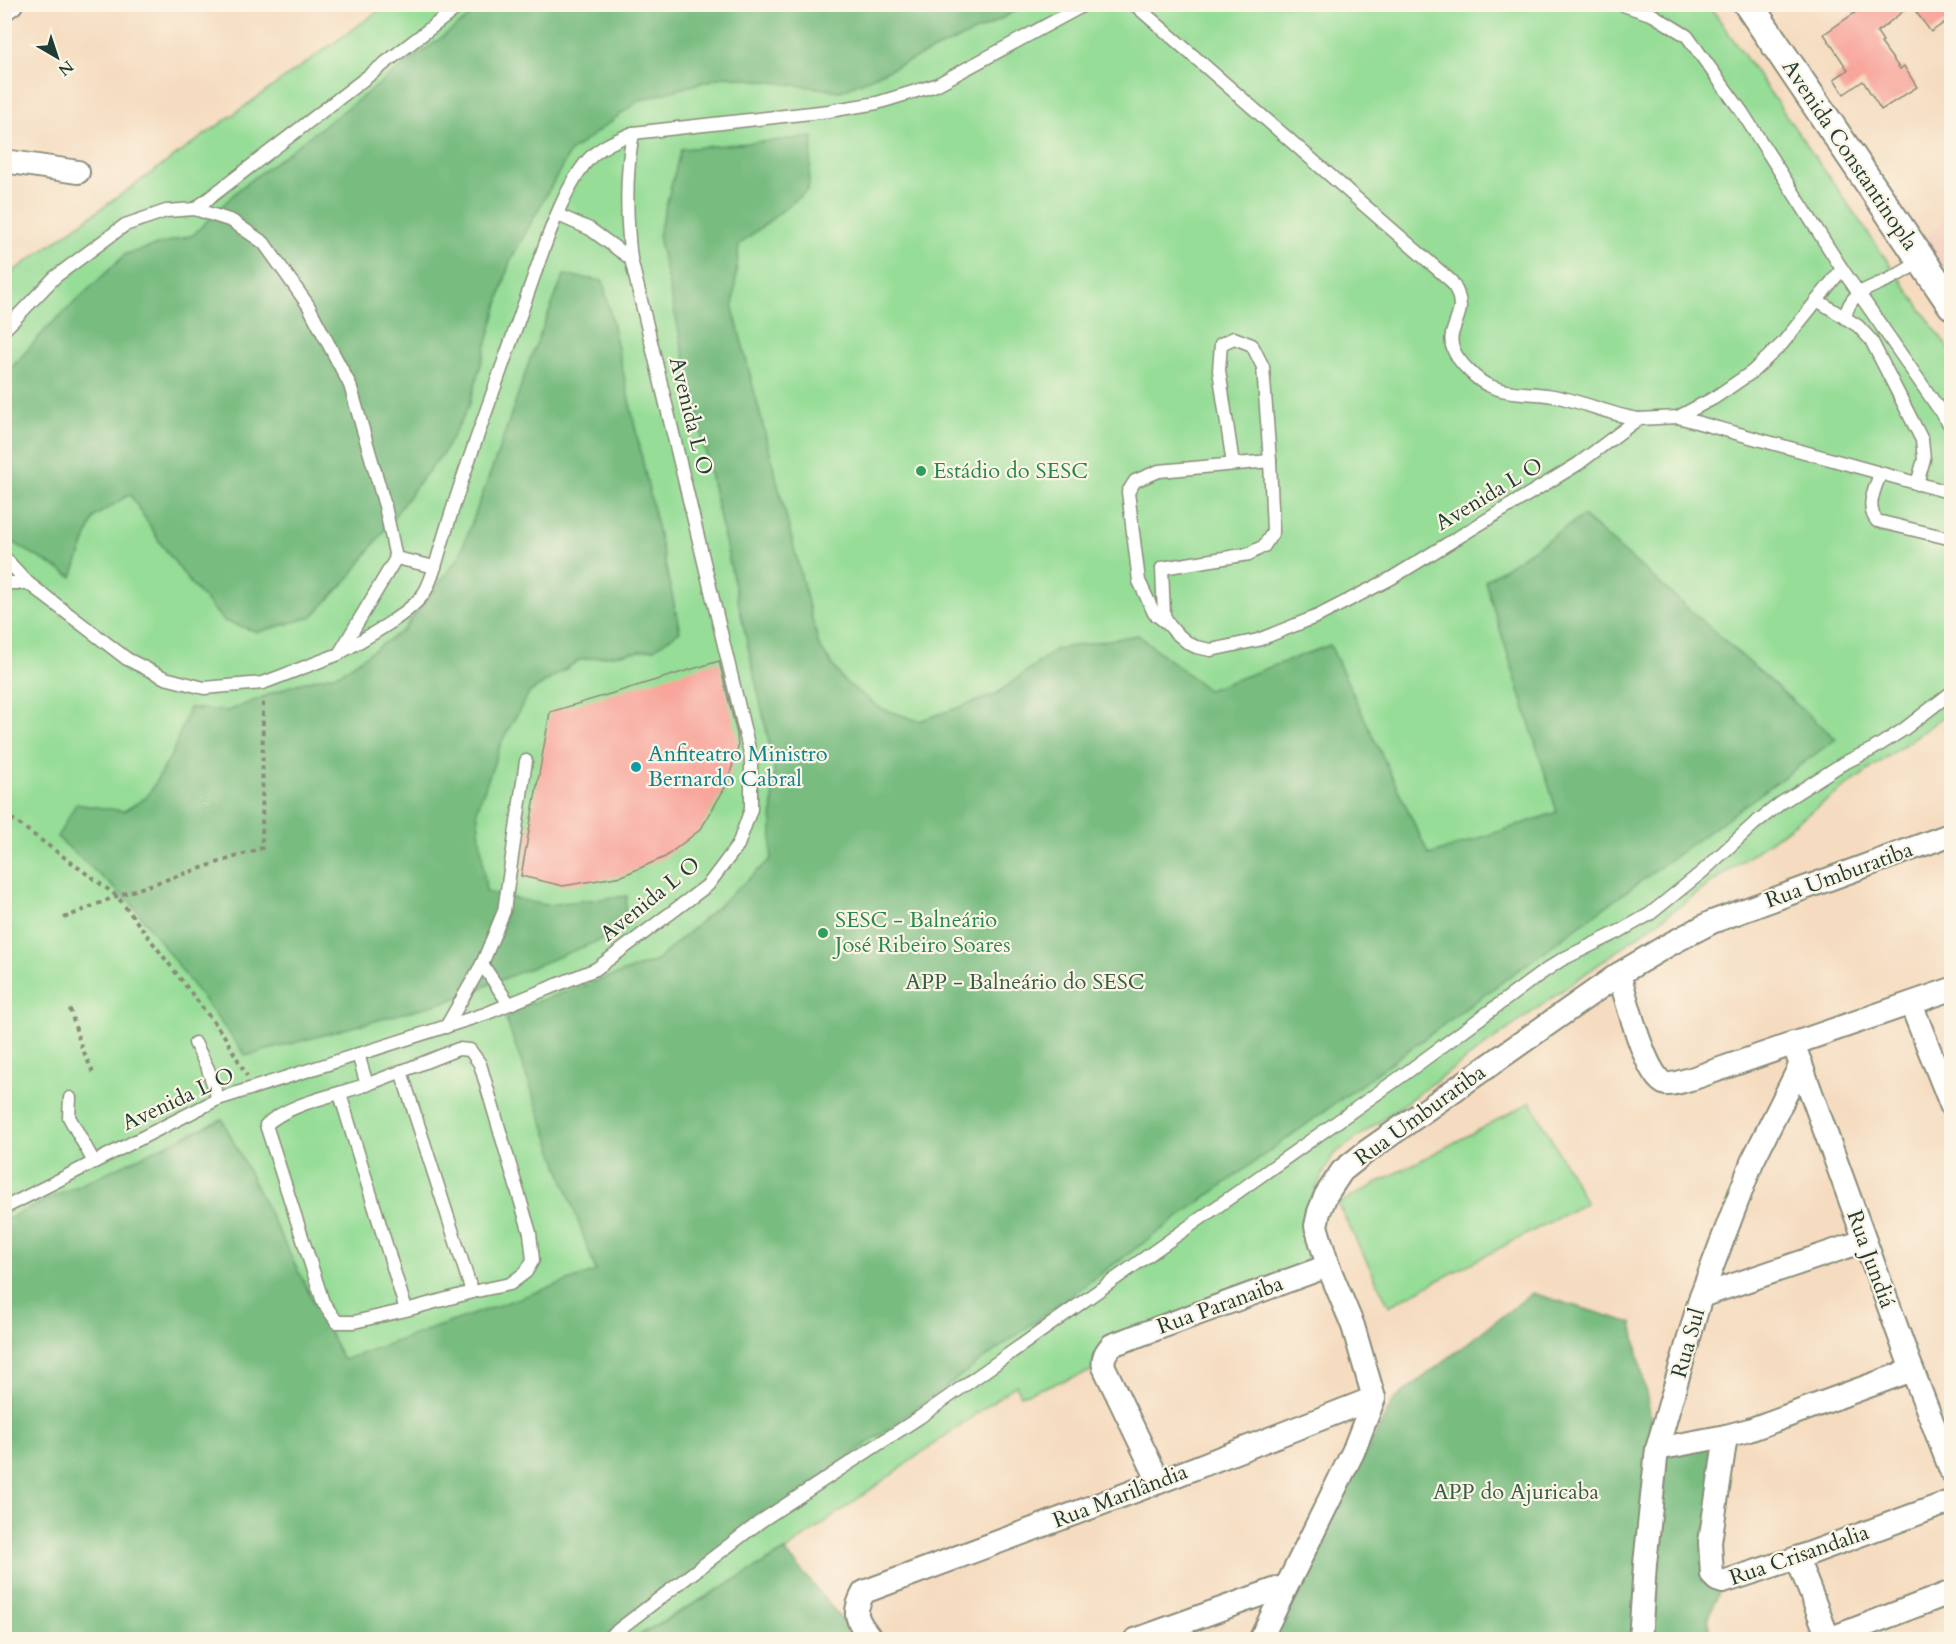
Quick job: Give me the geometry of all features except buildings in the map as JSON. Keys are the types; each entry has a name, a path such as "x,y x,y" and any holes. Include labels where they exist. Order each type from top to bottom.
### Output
{"street":[{"path":"4,9 11,4"},
{"name":"Avenida Constantinopla","path":"1753,6 1952,305"},
{"path":"4,161 78,172"},
{"name":"Rua Umburatiba","path":"1374,1398 1353,1326 1328,1266 1316,1226 1318,1212 1326,1195 1342,1171 1619,974 1670,944 1712,922 1952,834"},
{"path":"1619,974 1640,1045 1653,1073 1666,1084 1797,1054 1911,1004 1952,989"},
{"path":"1911,1004 1952,1107"},
{"name":"Rua Jundiá","path":"1797,1054 1864,1241 1952,1473"},
{"name":"Rua Sul","path":"1640,1640 1657,1449 1701,1296 1752,1162 1797,1054"},
{"path":"1701,1296 1864,1241"},
{"name":"Rua Paranaiba","path":"1159,1482 1104,1367 1103,1359 1106,1352 1113,1345 1328,1266"},
{"path":"1657,1449 1726,1436 1912,1370"},
{"path":"1260,1640 1353,1452 1374,1398"},
{"name":"Rua Marilândia","path":"872,1640 858,1622 856,1613 864,1592 1159,1482 1374,1398"},
{"name":"Rua Crisandalia","path":"1726,1436 1710,1542 1712,1575 1723,1582 1797,1558 1952,1501"},
{"path":"1797,1558 1829,1639 1952,1592"},
{"path":"1134,1640 1285,1586"}],"lane":[{"path":"195,209 462,4"},
{"path":"4,557 28,583 127,659 165,678 204,688 263,683 339,654 375,633 424,594 435,567 453,506 558,215 572,183 588,160 611,142 633,133 829,111 877,103 936,85 1086,4"},
{"path":"1134,4 1451,281 1458,293 1460,308 1451,331 1453,351 1472,374 1488,386 1509,393 1554,396 1587,404 1614,415 1638,419 1678,417 1952,493"},
{"path":"1620,4 1653,15 1687,36 1742,112 1842,269 1952,428"},
{"name":"Avenida L O","path":"4,1208 218,1099 446,1027 508,1005 596,969 708,885 738,845 751,809 752,757 631,259 626,188 627,163 633,133"},
{"path":"4,330 55,277 125,225 166,211 195,209 232,221 264,243 308,305 350,385 385,506 396,558 339,654"},
{"path":"558,215 590,229 631,259"},
{"path":"1845,318 1847,307 1859,292 1894,277 1921,261"},
{"path":"1678,417 1714,398 1752,372 1782,344 1842,269"},
{"path":"1817,300 1866,333 1871,340 1922,440 1923,459 1917,484"},
{"path":"1169,625 1164,615 1162,568 1249,554 1264,546 1273,532 1263,367 1252,345 1234,338 1221,344 1219,370 1233,464"},
{"name":"Avenida L O","path":"1270,461 1160,471 1135,481 1128,492 1139,581 1154,613 1188,643 1211,650 1258,640 1318,616 1390,579 1578,464 1638,419"},
{"path":"1880,474 1870,507 1877,521 1952,539"},
{"path":"396,558 435,567"},
{"path":"4,583 28,583"},
{"path":"604,1640 761,1521 921,1417 1406,1073 1536,977 1562,960 1650,914 1781,803 1842,764 1873,749 1903,730 1952,692"},
{"path":"446,1027 482,964 504,911 526,761"},
{"path":"482,964 508,1005"},
{"path":"195,1043 208,1069 218,1099"},
{"path":"458,1049 470,1050 480,1064 530,1233 533,1260 526,1272 510,1284 354,1322 337,1322 323,1302 266,1125 285,1112 367,1085 401,1071 458,1049"},
{"path":"358,1054 367,1085"},
{"path":"401,1071 472,1292"},
{"path":"340,1094 406,1310"},
{"path":"70,1098 69,1117 94,1162"}],"path":[{"path":"64,918 117,896 262,848 263,683"},
{"path":"4,813 117,896 225,1036 253,1087"},
{"path":"70,1009 80,1043 94,1075"}],"shaded area":[{"path":"1951,211 1952,308 1911,257"}],"green space":[{"name":"SESC - Balneário José Ribeiro Soares","path":"387,5 1709,5 1951,352 1951,711 1333,1155 1312,1196 1305,1227 1319,1269 1113,1345 1104,1367 1021,1395 1016,1385 785,1551 632,1639 5,1639 4,278"},
{"path":"485,5 1026,5 988,26 841,91 726,76 640,100 570,152 510,261 469,406 444,452 350,577 312,617 258,632 224,621 191,584 161,544 130,494 94,517 72,577 7,539 5,536 5,375 46,329 126,254 193,235 239,189"},
{"name":"APP - Balneário do SESC","path":"813,137 808,190 739,245 733,308 819,646 844,681 880,708 919,721 995,695 1056,649 1138,635 1208,690 1330,645 1429,855 1557,812 1485,581 1583,516 1836,739 761,1521 605,1639 5,1639 4,1220 222,1119 343,1360 596,1271 506,1019 521,1007 656,961 771,859 774,765 658,236 681,149"},
{"path":"564,275 603,281 680,631 654,649 579,660 529,693 502,741 477,810 486,892 545,905 627,896 623,931 448,1001 246,1056 131,903 57,837 76,804 124,811 147,797 173,752 189,708 228,711 293,685 340,673 403,630 459,557 529,362"},
{"path":"1531,1102 1586,1203 1389,1306 1338,1204"},
{"name":"APP do Ajuricaba","path":"1532,1293 1632,1323 1657,1449 1726,1436 1711,1542 1723,1582 1708,1620 1711,1639 1264,1640 1394,1400"},
{"path":"785,1551 858,1639 632,1640"}],"place":[{"name":"Estádio do SESC","path":"921,471"},
{"name":"Anfiteatro Ministro Bernardo Cabral","path":"636,767"},
{"name":"SESC - Balneário José Ribeiro Soares","path":"823,933"}]}
